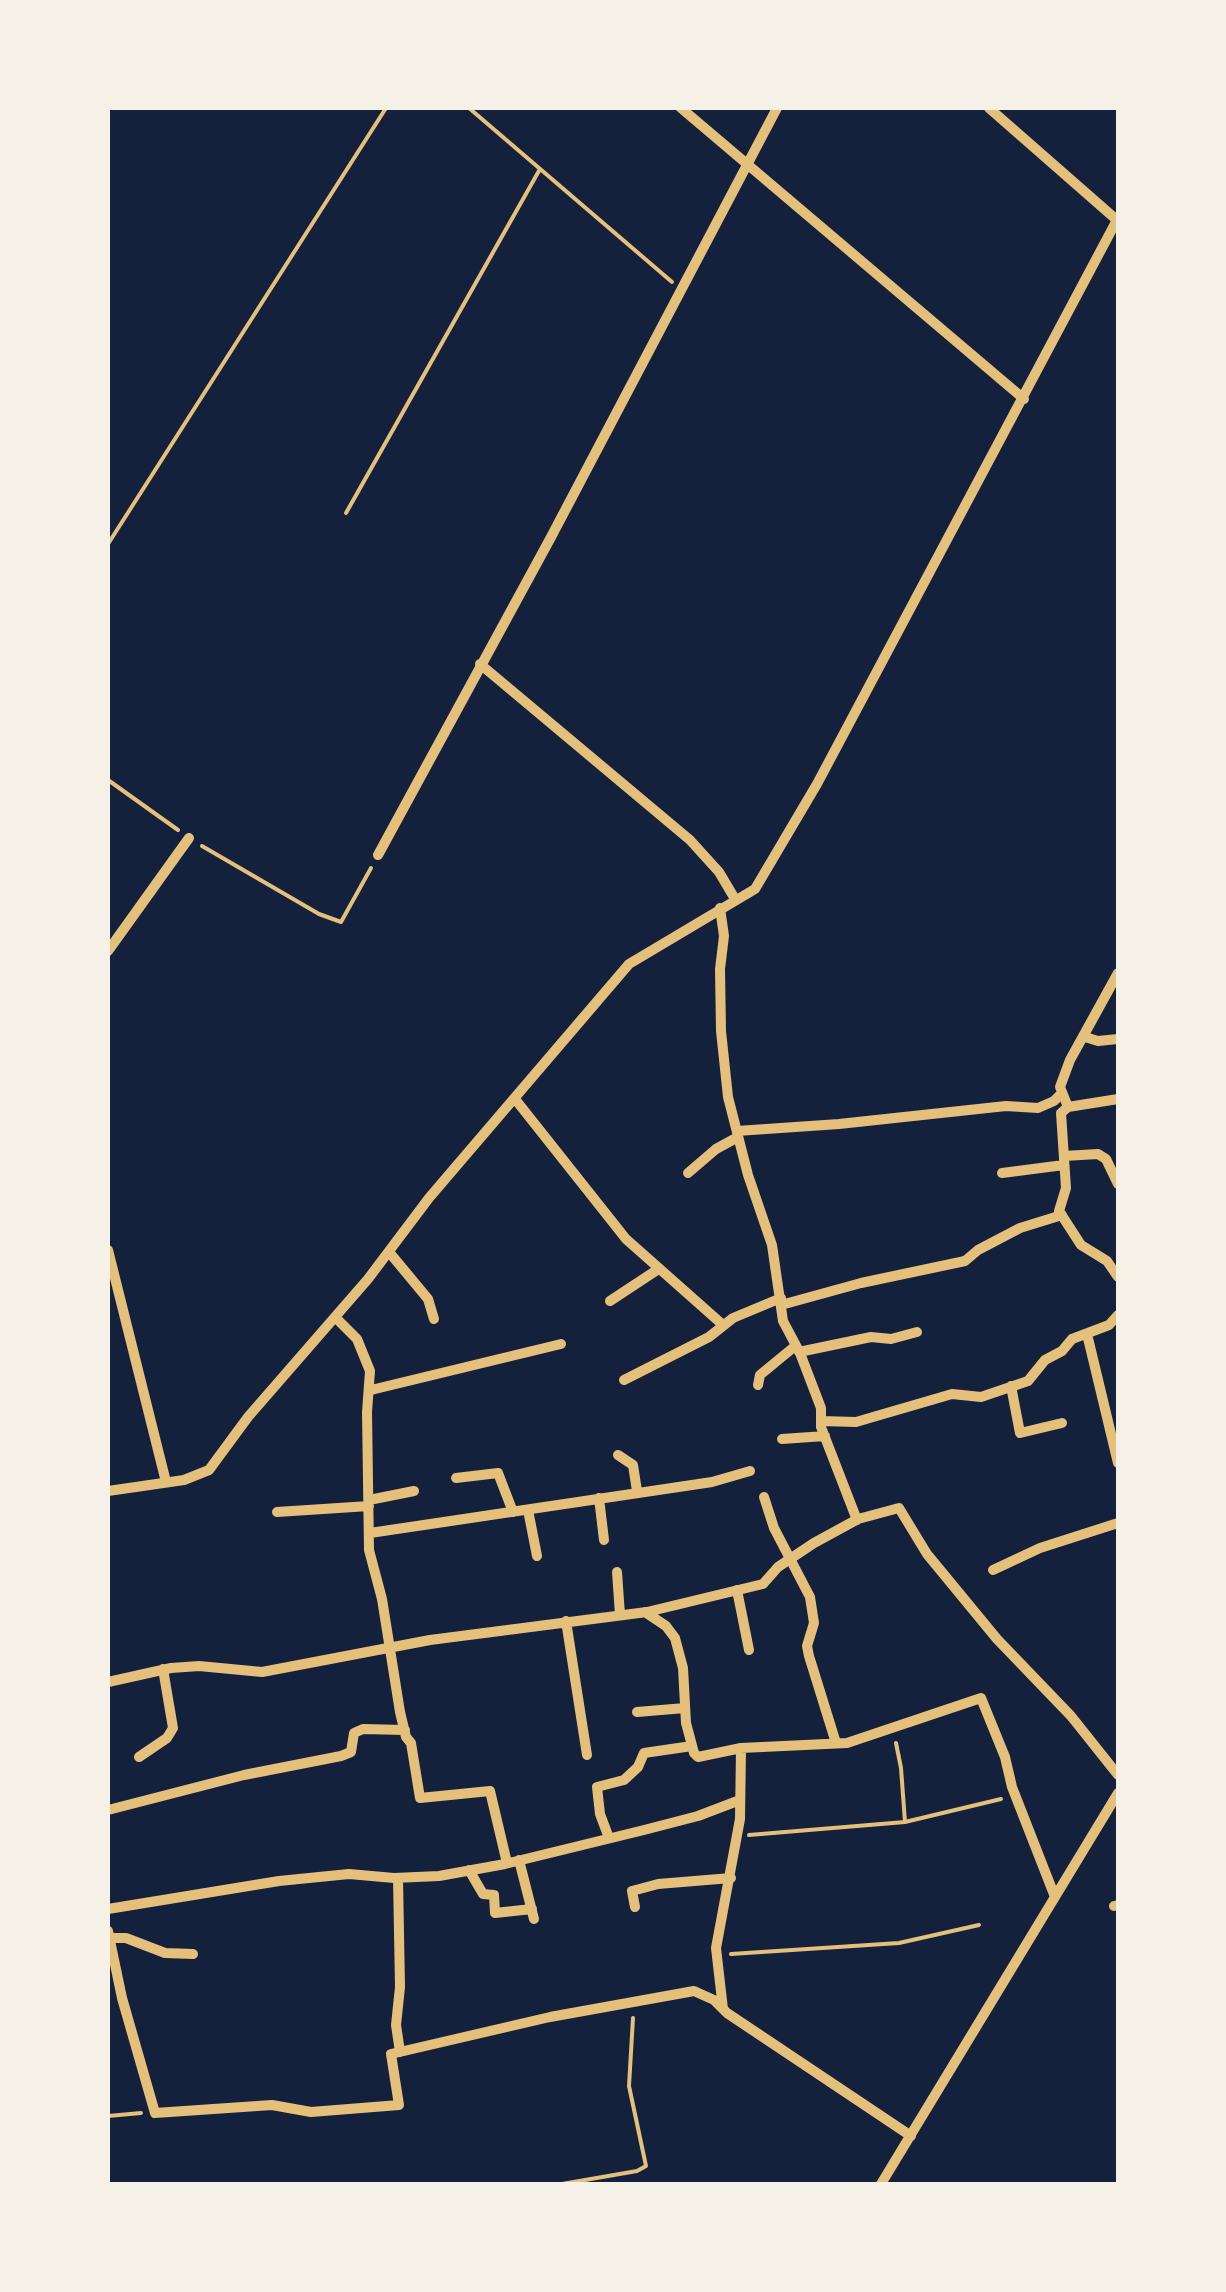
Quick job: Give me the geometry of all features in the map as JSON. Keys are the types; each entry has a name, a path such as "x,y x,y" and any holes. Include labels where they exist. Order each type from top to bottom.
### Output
{"street":[{"path":"682,108 1024,399"},
{"path":"378,855 550,539 776,108"},
{"path":"108,1492 184,1480 208,1470 248,1417 336,1318 429,1198 629,964 755,889 780,852 1118,220 988,108"},
{"path":"480,664 690,840 719,872 735,899"},
{"path":"108,951 189,838"},
{"path":"720,908 724,936 721,1031 728,1097 772,1245 783,1321 821,1408 825,1436 858,1520"},
{"path":"1068,1108 1060,1087 1070,1060 1118,972"},
{"path":"1085,1037 1098,1041 1118,1039"},
{"path":"688,1173 738,1134 1006,1106 1038,1108 1054,1101 1062,1092"},
{"path":"1118,1098 1068,1108 1061,1113 1066,1188 1060,1205 1081,1244 1107,1261 1118,1277"},
{"path":"515,1099 600,1209 657,1270 723,1325"},
{"path":"1002,1174 1098,1154 1113,1168 1118,1184"},
{"path":"624,1380 709,1337 723,1325 781,1302 965,1261 1020,1228 1062,1215"},
{"path":"108,1250 166,1482"},
{"path":"388,1252 428,1298 434,1319"},
{"path":"610,1301 657,1270"},
{"path":"821,1421 856,1422 952,1394 981,1396 1028,1380 1072,1338 1108,1325 1118,1315"},
{"path":"336,1318 357,1339 370,1370 370,1550 420,1798 490,1790 533,1914 495,1913 494,1895 483,1894 469,1870"},
{"path":"758,1384 760,1375 796,1350 918,1332"},
{"path":"1087,1334 1118,1462"},
{"path":"371,1390 561,1344"},
{"path":"1011,1386 1020,1433 1062,1424"},
{"path":"782,1439 825,1436"},
{"path":"618,1455 633,1465 637,1491"},
{"path":"370,1533 712,1482 750,1472"},
{"path":"456,1478 498,1473 514,1512"},
{"path":"277,1512 369,1503 414,1491"},
{"path":"764,1497 774,1528 812,1608 814,1623 807,1646 836,1743"},
{"path":"599,1498 604,1540"},
{"path":"108,1682 199,1666 262,1672 390,1648 644,1612 763,1584 791,1558 858,1520 899,1508 927,1554 998,1639 1071,1716 1118,1775"},
{"path":"528,1510 537,1556"},
{"path":"993,1570 1040,1548 1118,1523"},
{"path":"617,1572 620,1615"},
{"path":"737,1590 749,1650"},
{"path":"644,1612 666,1626 675,1638 684,1668 685,1708 692,1746 698,1757 741,1749 836,1743 892,1729 982,1698 1056,1897"},
{"path":"566,1621 588,1755"},
{"path":"140,1758 167,1738 172,1728 163,1670"},
{"path":"638,1712 685,1708"},
{"path":"108,1810 341,1756 350,1752 354,1733 364,1729 405,1730"},
{"path":"609,1838 600,1814 597,1787 624,1780 638,1767 644,1753 692,1746"},
{"path":"723,2008 716,1954 737,1836 741,1749"},
{"path":"881,2184 1118,1793"},
{"path":"108,1909 279,1880 349,1874 398,1878 469,1870 698,1816 740,1800"},
{"path":"398,1878 400,1987 396,2025 400,2052"},
{"path":"635,1906 632,1891 658,1884 730,1878"},
{"path":"193,1954 165,1953 108,1935 155,2112 272,2105 311,2112 399,2104 391,2054 550,2018 694,1992 714,2000 911,2136"}],"path":[{"path":"108,544 386,108"},
{"path":"469,108 680,288"},
{"path":"346,513 540,169"},
{"path":"108,780 189,838 320,914 341,922 378,855"},
{"path":"892,1729 901,1768 904,1822"},
{"path":"737,1836 904,1822 950,1814 1015,1795"},
{"path":"716,1954 899,1943 979,1926"},
{"path":"562,2184 646,2166 629,2086 632,2003"},
{"path":"108,2116 155,2112"}]}
